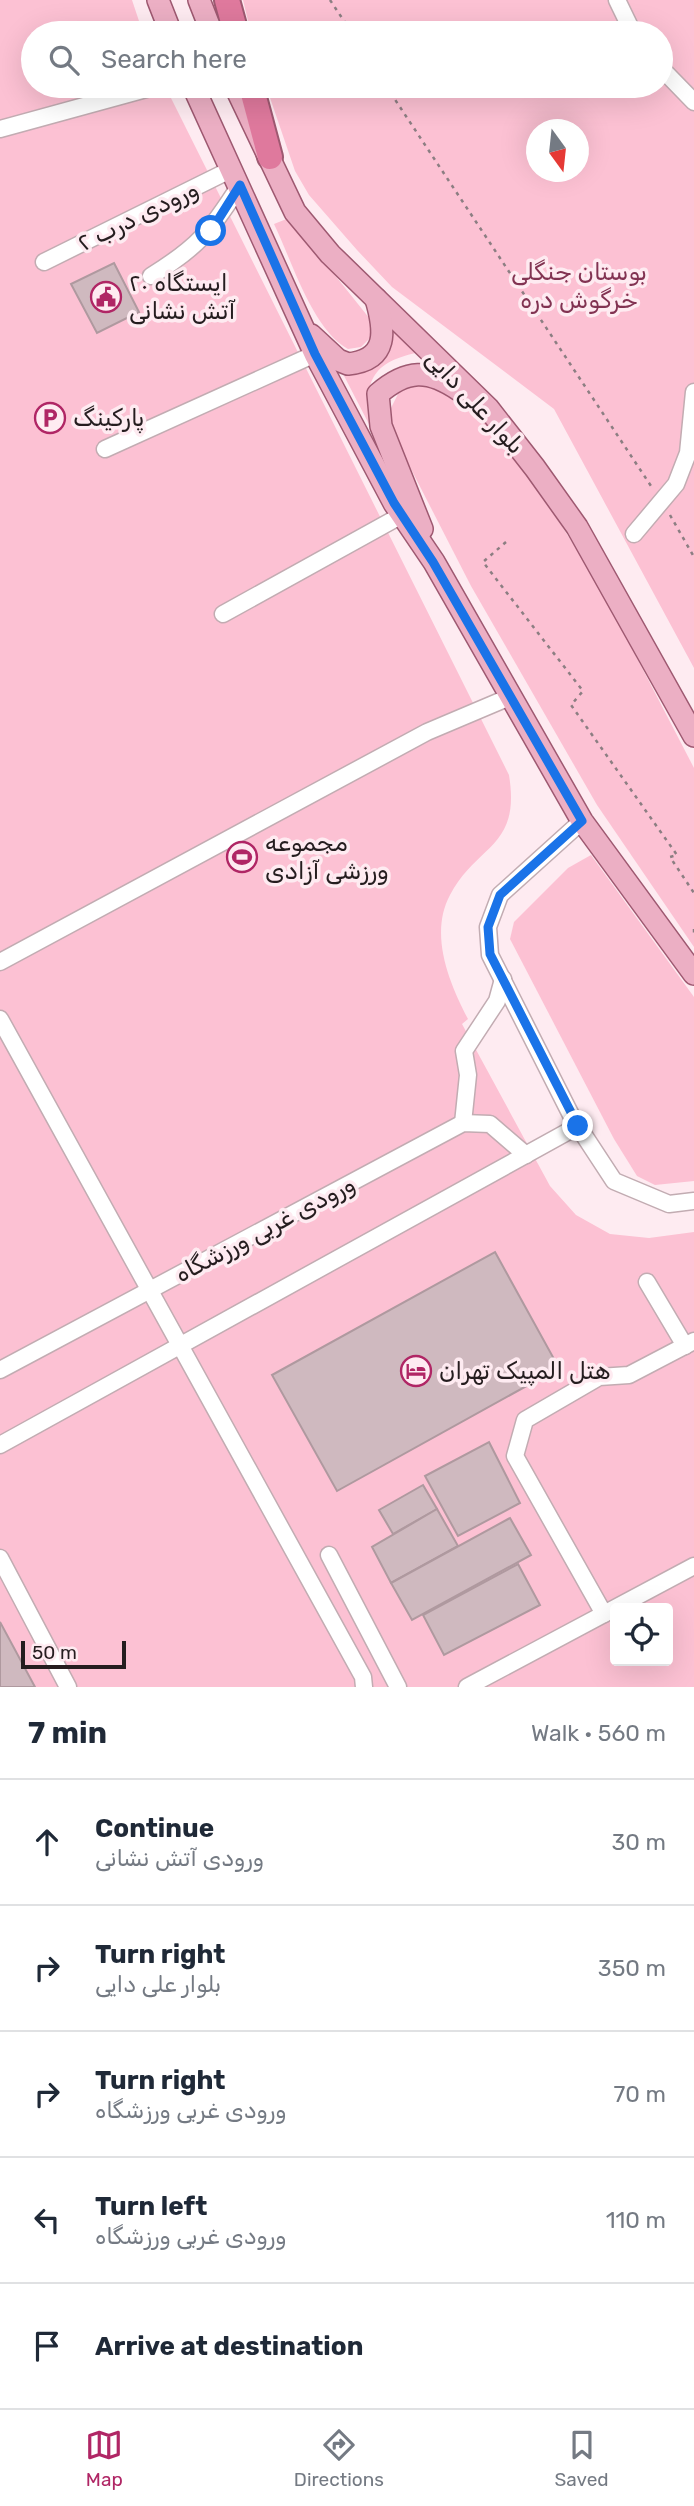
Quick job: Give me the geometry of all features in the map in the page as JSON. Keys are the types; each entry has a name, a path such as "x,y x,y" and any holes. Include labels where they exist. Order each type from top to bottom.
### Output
{"highway":[{"path":"227,0 233,21"},
{"path":"254,98 270,157"}],"main road":[{"path":"158,0 166,21"},
{"path":"199,0 207,21"},
{"path":"199,98 307,331 315,354 402,515 512,696 582,821 694,974"},
{"name":"بلوار علی دایی","path":"241,98 295,212 330,254 488,408 577,527 694,736"},
{"path":"307,331 338,360 348,365 369,359 382,341 383,328 376,299"},
{"path":"433,562 381,426 378,394 390,384 411,375 429,374 488,408"}],"lane":[{"path":"617,0 627,21"},
{"path":"673,80 694,102"},
{"path":"0,129 113,98"},
{"path":"151,276 183,256 211,231 236,177"},
{"name":"ورودی درب ۲","path":"44,262 236,177"},
{"path":"105,449 315,354"},
{"path":"634,534 676,484 688,453 694,392"},
{"path":"223,614 402,515"},
{"path":"0,962 427,732 512,696"},
{"path":"582,821 500,895 488,927 490,954 578,1126 614,1181 669,1204 694,1201"},
{"path":"503,979 498,1001 464,1051 468,1075 463,1123 491,1124 526,1155"},
{"path":"0,1019 363,1677 364,1687"},
{"name":"ورودی غربی ورزشگاه","path":"0,1370 463,1123"},
{"path":"0,1445 578,1126"},
{"path":"604,1614 515,1456 525,1420 599,1377 629,1376 689,1343 647,1282"},
{"path":"329,1555 398,1687"},
{"path":"0,1558 68,1687"},
{"path":"467,1687 694,1566"}],"path":[{"path":"330,0 344,21"},
{"path":"394,98 662,501 694,557"},
{"path":"506,542 483,562 583,691 571,705 677,855 670,857 694,893"}],"green space":[{"name":"مجموعه ورزشی آزادی","path":"0,0 132,0 139,21 21,21 21,98 171,98 509,775 511,799 509,817 503,832 461,878 444,910 441,942 448,974 468,1019 462,1024 550,1186 576,1215 610,1234 649,1238 694,1232 694,1687 0,1687"},
{"name":"بوستان جنگلی خرگوش دره","path":"243,0 694,0 694,668 554,409 392,287 309,195 295,171 270,98 673,98 673,21 248,21"},
{"path":"289,218 370,319 372,336 361,347 348,349 335,339 304,293 274,224"},
{"path":"388,321 426,351 394,360 375,374 368,397 372,430 340,368 351,371"},
{"path":"417,385 447,390 476,409 535,484 598,583 694,768 694,947 597,805 471,586 392,432 390,410 399,392"},
{"path":"591,855 694,997 694,1181 655,1185 637,1176 614,1139 510,939 514,922 568,868"}],"building":[{"path":"114,263 139,312 97,333 71,284"},
{"name":"هتل المپیک تهران","path":"495,1252 559,1368 337,1491 272,1375"},
{"path":"489,1442 520,1503 458,1536 425,1476"},
{"path":"423,1485 437,1509 393,1534 379,1510"},
{"path":"437,1509 458,1546 391,1583 372,1547"},
{"path":"510,1518 531,1555 412,1620 391,1583"},
{"path":"518,1564 540,1605 444,1655 423,1615"},
{"path":"0,1622 35,1687 0,1687"}],"place":[{"name":"ایستگاه ۲۰ آتش نشانی","path":"106,297"},
{"name":"پارکینگ","path":"50,418"},
{"name":"مجموعه ورزشی آزادی","path":"242,857"},
{"name":"هتل المپیک تهران","path":"416,1371"}],"route":[{"path":"211,231 240,185 315,354 394,503 433,562 582,821 500,895 488,927 490,954 578,1126"}]}
